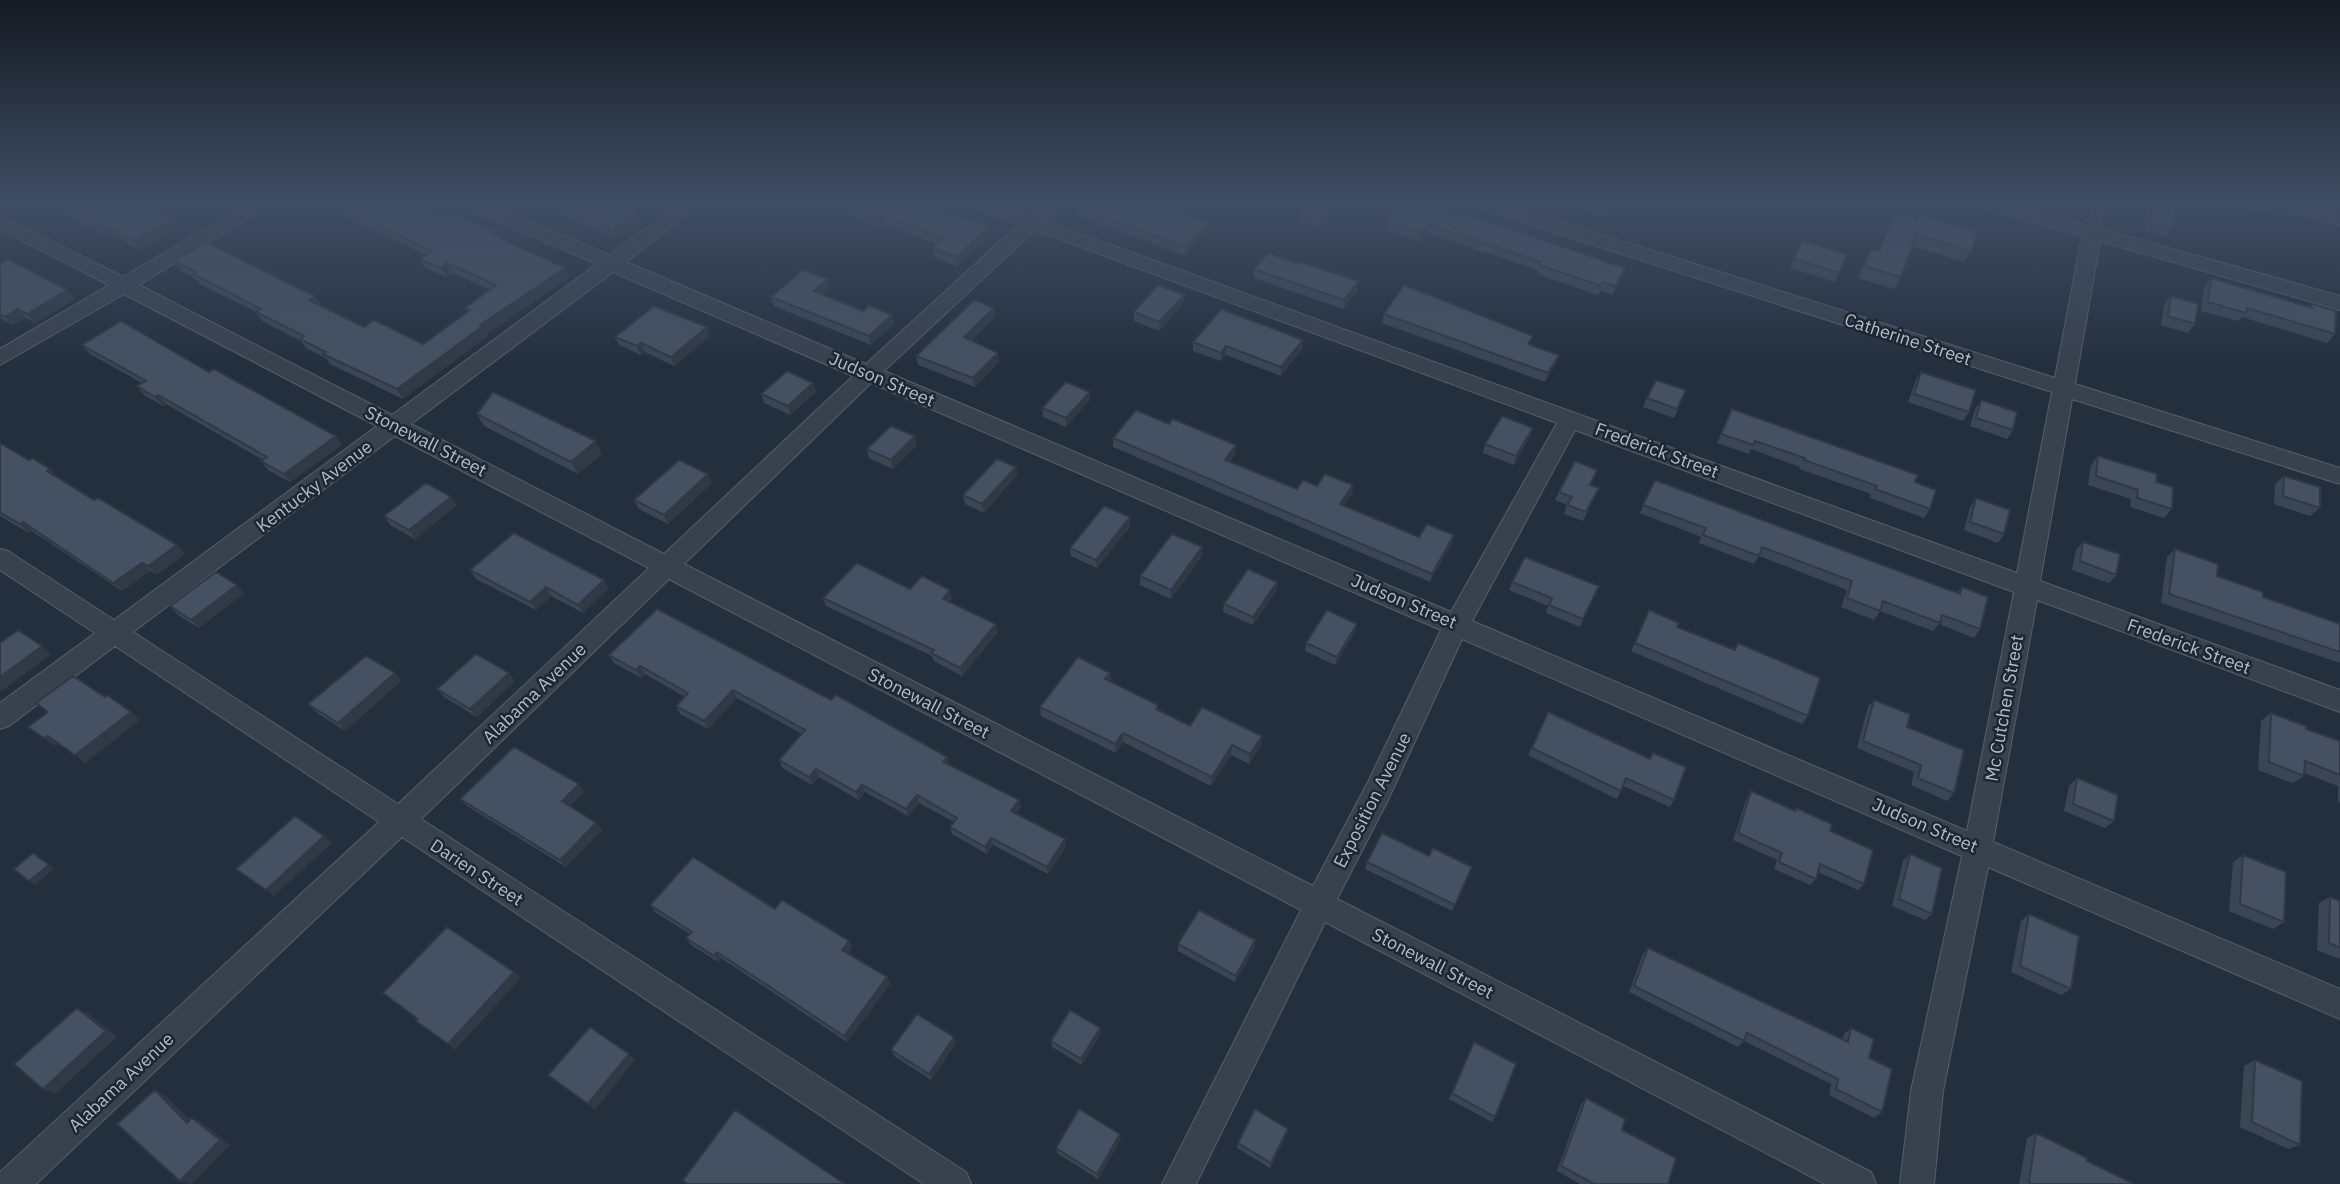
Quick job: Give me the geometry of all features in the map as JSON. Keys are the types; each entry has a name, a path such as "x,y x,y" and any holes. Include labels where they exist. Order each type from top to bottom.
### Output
{"street":[{"name":"Stonewall Street","path":"68,256 1859,1184"},
{"path":"0,358 173,256"},
{"name":"Judson Street","path":"596,256 2340,1004"},
{"name":"Kentucky Avenue","path":"0,718 621,256"},
{"name":"Alabama Avenue","path":"11,1179 400,821 869,373 995,256"},
{"name":"Frederick Street","path":"1122,256 2340,701"},
{"name":"Catherine Street","path":"1650,256 2340,476"},
{"name":"Mc Cutchen Street","path":"1917,1184 1927,1091 1977,848 2088,256"},
{"path":"2174,256 2340,303"},
{"name":"Exposition Avenue","path":"1179,1184 1378,791 1457,624 1570,419"},
{"name":"Darien Street","path":"0,558 954,1184"}],"building":[{"path":"182,256 235,256 315,296 309,300 364,327 374,320 423,344 470,310 465,308 496,285 447,263 441,268 420,259 424,256 539,256 565,268 480,325 483,326 397,389 323,354 326,352 300,339 304,336 256,312 261,309 193,274 196,272 174,261"},
{"path":"1265,256 1277,256 1359,281 1344,300 1254,269"},
{"path":"1524,256 1591,256 1625,268 1615,286 1603,282 1601,286 1539,265 1541,262"},
{"path":"1795,256 1846,256 1839,273 1794,259"},
{"path":"1868,256 1908,256 1901,277 1864,266"},
{"path":"8,259 67,290 27,314 18,309 5,317 0,314 0,264"},
{"path":"803,270 828,279 814,291 863,311 869,305 892,315 869,336 771,297"},
{"path":"2211,278 2312,308 2312,304 2336,311 2335,334 2247,308 2246,313 2208,302"},
{"path":"1158,285 1184,295 1159,322 1134,312"},
{"path":"1404,285 1533,336 1528,344 1559,355 1548,373 1384,314"},
{"path":"2171,296 2198,304 2195,324 2168,316"},
{"path":"974,300 994,308 964,337 998,353 973,378 916,356"},
{"path":"654,306 707,327 671,357 641,343 637,346 615,337"},
{"path":"1221,309 1303,340 1281,367 1226,346 1221,353 1193,342"},
{"path":"121,321 209,372 214,369 336,436 284,474 261,461 267,457 158,395 155,397 137,386 146,381 82,345"},
{"path":"787,371 813,383 788,406 761,394"},
{"path":"1921,372 1976,390 1969,412 1914,394"},
{"path":"1656,380 1686,390 1677,409 1647,398"},
{"path":"1066,382 1090,392 1066,418 1042,408"},
{"path":"493,392 596,441 571,462 477,414"},
{"path":"1981,400 2017,412 2013,430 1976,418"},
{"path":"1732,409 1918,475 1915,482 1936,490 1930,509 1875,489 1877,486 1804,460 1805,458 1755,441 1753,445 1721,434"},
{"path":"1136,410 1169,424 1173,419 1236,445 1225,460 1297,489 1303,480 1317,486 1325,474 1353,485 1340,504 1419,537 1427,524 1454,535 1432,574 1113,438"},
{"path":"1502,416 1533,428 1516,456 1485,444"},
{"path":"891,426 915,436 891,460 867,449"},
{"path":"0,443 29,460 32,458 50,469 47,471 94,500 98,498 177,545 148,566 142,563 113,583 23,522 20,524 0,513"},
{"path":"2098,456 2157,474 2156,482 2173,487 2172,509 2137,498 2138,490 2096,476"},
{"path":"997,459 1016,467 982,504 963,495"},
{"path":"679,460 708,474 664,515 634,500"},
{"path":"1575,461 1597,470 1590,485 1599,488 1586,512 1567,505 1572,497 1559,492"},
{"path":"2284,476 2320,487 2320,508 2283,496"},
{"path":"1655,480 1960,594 1962,587 1988,597 1980,629 1942,615 1940,623 1883,601 1880,611 1847,598 1852,581 1762,547 1759,556 1703,535 1706,528 1643,505"},
{"path":"426,483 451,497 409,530 384,516"},
{"path":"1976,498 2010,510 2004,534 1970,522"},
{"path":"1104,506 1130,517 1096,560 1070,548"},
{"path":"514,533 604,580 578,605 546,587 530,602 470,570"},
{"path":"1172,534 1202,547 1171,590 1140,576"},
{"path":"2083,542 2120,554 2116,575 2080,561"},
{"path":"2175,549 2218,564 2217,576 2263,592 2263,597 2340,624 2340,652 2169,594"},
{"path":"1525,557 1599,586 1583,619 1549,605 1552,598 1512,582"},
{"path":"857,563 910,589 922,576 950,590 943,599 996,624 960,668 931,653 934,650 823,598"},
{"path":"1248,569 1277,582 1253,617 1224,604"},
{"path":"216,572 237,585 191,620 170,606"},
{"path":"657,609 831,700 836,695 947,757 943,762 1019,800 1011,811 1065,839 1047,867 991,838 985,847 950,827 957,818 917,795 906,809 862,785 856,792 816,769 809,777 779,760 805,730 733,690 704,721 676,706 688,693 640,666 636,670 609,655"},
{"path":"1327,610 1357,624 1337,657 1306,643"},
{"path":"1649,610 1679,623 1677,627 1735,650 1738,643 1820,678 1808,716 1635,643"},
{"path":"18,630 42,646 0,677 0,643"},
{"path":"476,654 509,673 470,709 437,689"},
{"path":"366,656 395,673 338,723 308,704"},
{"path":"1078,657 1110,673 1105,679 1158,705 1156,709 1190,726 1202,707 1262,736 1250,754 1232,745 1212,777 1123,733 1115,744 1040,707"},
{"path":"73,676 131,712 75,755 48,736 44,738 28,727 48,712 36,703"},
{"path":"1874,700 1910,714 1907,727 1964,750 1954,793 1918,778 1921,765 1863,741"},
{"path":"1548,712 1650,759 1653,753 1686,767 1674,800 1626,778 1621,791 1532,748"},
{"path":"2271,713 2340,741 2340,775 2305,761 2304,776 2269,762"},
{"path":"514,747 579,784 562,801 596,823 560,860 460,799"},
{"path":"2077,778 2118,795 2114,821 2073,804"},
{"path":"1751,791 1832,824 1830,831 1873,850 1864,884 1820,864 1816,879 1779,862 1782,853 1738,833"},
{"path":"295,816 324,836 266,890 236,869"},
{"path":"1382,833 1429,856 1433,848 1472,867 1455,905 1367,862"},
{"path":"33,853 49,865 29,881 14,869"},
{"path":"1910,854 1942,868 1932,914 1899,899"},
{"path":"2243,855 2286,872 2284,922 2240,904"},
{"path":"693,857 775,909 782,900 849,941 842,950 887,977 844,1036 717,952 714,956 686,938 692,932 650,905"},
{"path":"2330,897 2340,901 2340,948 2329,943"},
{"path":"1199,910 1255,940 1236,976 1178,944"},
{"path":"2029,914 2079,936 2071,989 2020,966"},
{"path":"447,927 514,972 448,1044 383,993"},
{"path":"1648,948 1848,1042 1851,1028 1874,1039 1869,1058 1892,1069 1882,1112 1836,1089 1838,1079 1747,1033 1744,1041 1634,986"},
{"path":"77,1008 106,1031 43,1089 14,1064"},
{"path":"1070,1010 1100,1028 1081,1059 1051,1041"},
{"path":"917,1014 954,1037 929,1074 891,1050"},
{"path":"590,1027 629,1054 588,1104 548,1075"},
{"path":"1474,1042 1516,1064 1495,1117 1452,1093"},
{"path":"2255,1060 2302,1081 2300,1145 2252,1122"},
{"path":"155,1090 187,1123 192,1118 220,1140 180,1181 117,1124"},
{"path":"1586,1098 1625,1119 1622,1130 1676,1158 1668,1184 1594,1184 1561,1166"},
{"path":"1079,1109 1120,1134 1097,1174 1056,1148"},
{"path":"1255,1109 1288,1129 1271,1163 1238,1143"},
{"path":"735,1110 845,1184 688,1184 683,1180"},
{"path":"2036,1133 2134,1184 2032,1184 2029,1182"}]}
